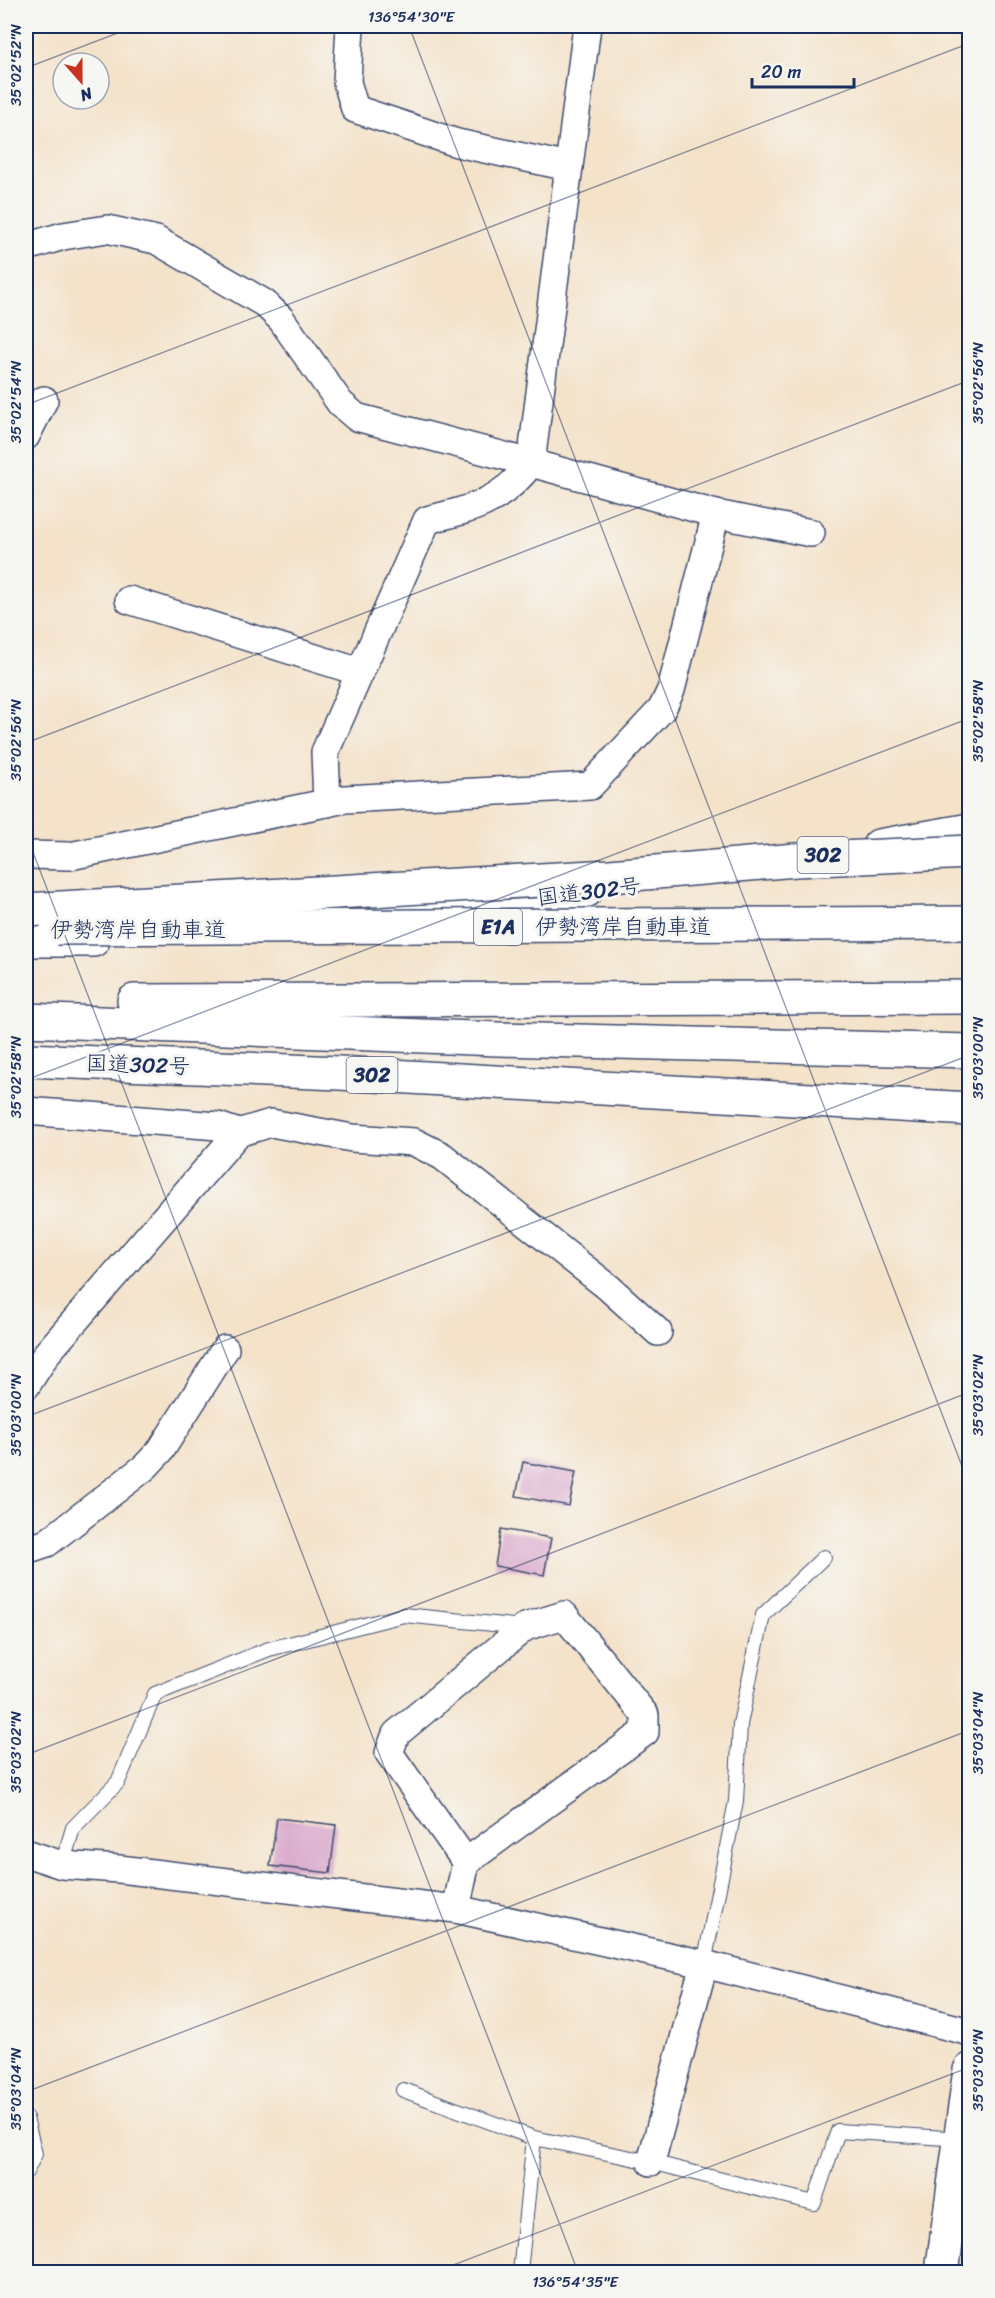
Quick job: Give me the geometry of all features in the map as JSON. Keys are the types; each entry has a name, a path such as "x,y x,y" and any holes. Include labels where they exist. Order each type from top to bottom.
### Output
{"highway":[{"name":"国道302号","path":"26,940 178,939 677,881 969,830"},
{"path":"26,910 610,876 796,861 969,852"},
{"name":"伊勢湾岸自動車道","path":"26,928 969,924"},
{"path":"26,1002 969,997"},
{"path":"26,1020 498,1039 969,1051"},
{"name":"国道302号","path":"26,1060 328,1072 969,1109"},
{"path":"942,2272 962,2139 969,2070"}],"street":[{"path":"350,26 346,82 355,109 458,143 569,167"},
{"path":"327,803 325,752 428,520 469,510 493,499 516,483 531,463 587,26"},
{"path":"26,247 63,236 106,230 156,240 264,303 281,319 340,403 356,417 716,514 811,533"},
{"path":"26,436 44,400"},
{"path":"26,855 70,856 345,799 590,786 662,709 671,690 716,514"},
{"path":"129,600 360,672"},
{"path":"26,1111 218,1126 238,1133"},
{"path":"26,1386 47,1353 238,1133 271,1123 352,1138 414,1142 442,1156 608,1287 658,1332"},
{"path":"26,1550 47,1543 145,1467 161,1450 225,1349"},
{"path":"456,1909 466,1862 645,1732 645,1715 564,1615 525,1627 396,1734 389,1753 466,1862"},
{"path":"26,1853 62,1865 119,1869 456,1909 704,1964 969,2032"},
{"path":"651,2162 704,1964"}],"lane":[{"path":"704,1964 736,1801 740,1724 763,1615 824,1557"},
{"path":"62,1865 73,1828 118,1782 155,1694 270,1649 404,1615 525,1627"},
{"path":"403,2090 534,2138 651,2162 813,2203 838,2131 962,2139"},
{"path":"26,2118 35,2154 26,2172"},
{"path":"520,2272 534,2138"}],"building":[{"path":"523,1462 576,1472 569,1506 516,1496"},
{"path":"501,1529 551,1538 544,1575 495,1566"},
{"path":"277,1818 336,1825 330,1873 270,1866"}]}
